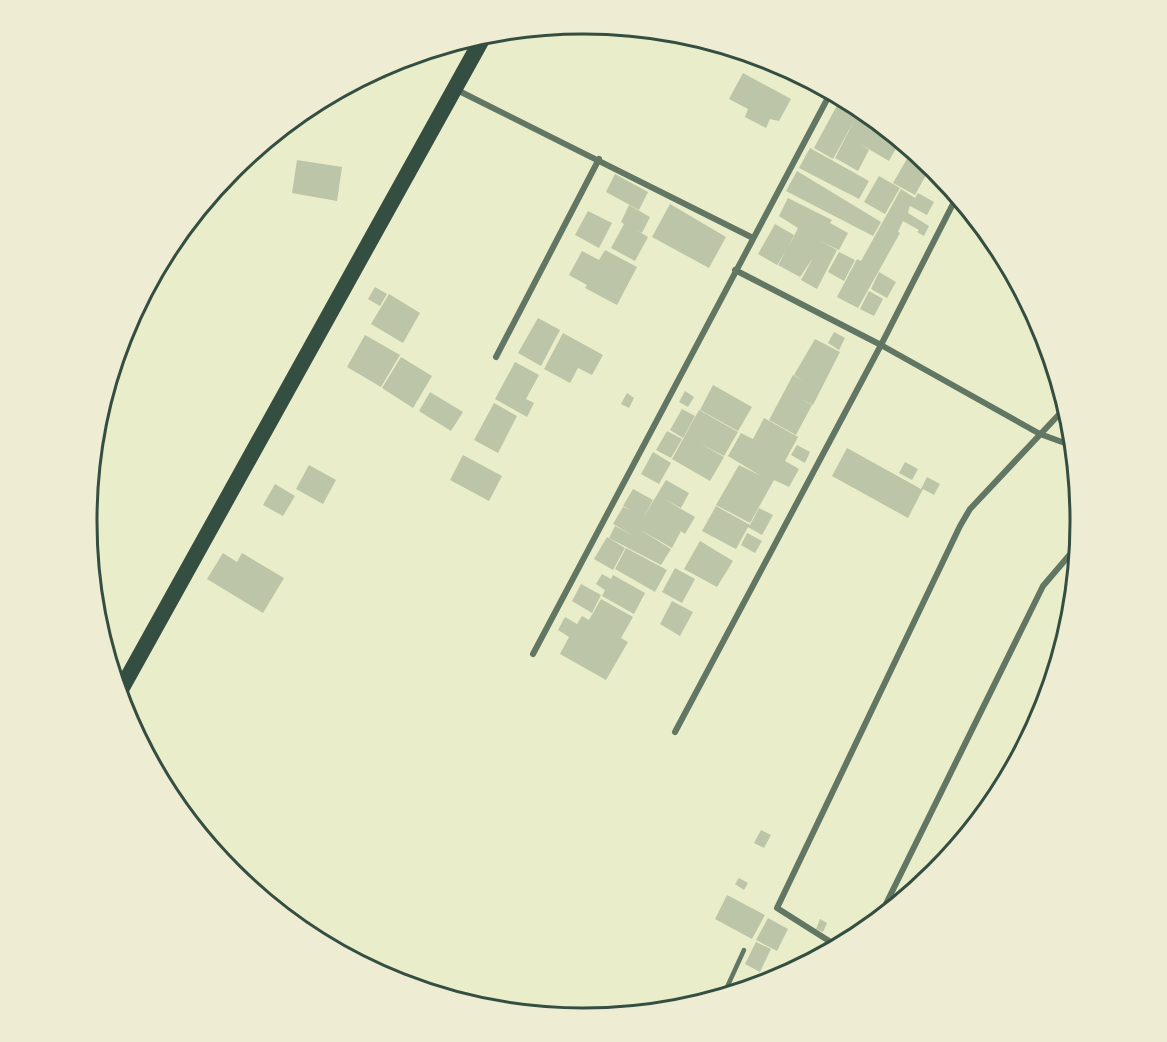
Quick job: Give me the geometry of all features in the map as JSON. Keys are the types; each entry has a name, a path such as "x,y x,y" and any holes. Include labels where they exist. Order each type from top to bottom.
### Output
{"highway":[{"path":"125,682 478,47"}],"street":[{"path":"454,88 753,238"},
{"path":"533,654 827,100"},
{"path":"496,357 599,159"},
{"path":"675,732 882,345 953,205"},
{"path":"735,270 882,345 1040,434 1064,443"},
{"path":"829,941 777,908 960,526 970,509 1058,415"},
{"path":"888,901 1043,586 1069,556"}],"lane":[{"path":"728,986 744,950"}],"building":[{"path":"743,73 791,99 779,121 770,119 766,128 745,117 748,109 729,99"},
{"path":"837,106 896,148 889,161 860,144 869,150 858,171 835,158 855,119 833,159 814,148"},
{"path":"810,148 869,181 859,199 799,168"},
{"path":"907,158 926,175 915,195 893,183"},
{"path":"297,160 342,167 337,201 292,193"},
{"path":"797,171 881,222 873,236 786,191"},
{"path":"615,174 648,192 639,210 606,192"},
{"path":"879,176 900,188 885,214 864,202"},
{"path":"901,189 915,198 918,193 934,202 927,215 910,206 909,208 908,213 929,226 924,236 917,232 919,230 903,221 898,232 900,233 858,308 837,297 857,259 861,261"},
{"path":"788,198 832,220 830,223 848,233 839,250 820,241 837,250 817,289 801,280 813,258 800,277 778,265 786,251 777,265 758,254 775,224 794,235 788,248 798,228 779,216"},
{"path":"670,204 726,237 709,268 652,237"},
{"path":"629,205 650,217 642,233 636,230 648,237 635,261 611,248 624,224 621,222"},
{"path":"588,211 612,223 599,248 575,235"},
{"path":"605,250 637,267 617,305 585,288 587,285 569,275 582,251 599,260"},
{"path":"839,252 855,260 844,281 828,272"},
{"path":"879,272 896,282 887,298 871,289"},
{"path":"375,287 387,294 380,306 368,299"},
{"path":"869,291 883,299 874,316 860,309"},
{"path":"389,294 420,313 403,343 371,324"},
{"path":"538,318 560,330 541,366 518,353"},
{"path":"834,332 845,338 839,350 828,343"},
{"path":"563,333 603,355 592,375 578,368 570,383 544,369"},
{"path":"365,335 400,355 381,387 347,367"},
{"path":"815,339 840,352 813,405 799,398 812,405 796,435 769,420 793,375 804,381 794,375"},
{"path":"401,357 432,376 413,408 382,388"},
{"path":"515,362 539,375 526,399 534,403 527,417 495,399"},
{"path":"713,385 752,407 738,431 700,410"},
{"path":"685,391 694,397 688,407 679,402"},
{"path":"430,392 463,412 451,431 419,411"},
{"path":"627,393 634,398 629,408 621,404"},
{"path":"494,403 517,416 498,453 474,440"},
{"path":"682,409 695,416 683,438 670,430"},
{"path":"699,410 738,432 724,456 699,443 724,457 710,481 672,459"},
{"path":"764,418 798,437 785,461 799,469 789,487 774,480 750,523 716,505 739,465 761,476 728,456 741,433 753,439"},
{"path":"667,431 682,439 671,458 656,450"},
{"path":"797,445 810,452 805,463 791,455"},
{"path":"847,448 921,489 927,477 940,484 934,495 923,489 908,518 832,476"},
{"path":"653,452 671,463 659,484 641,474"},
{"path":"463,455 502,476 489,501 450,480"},
{"path":"905,462 918,469 912,480 899,473"},
{"path":"309,465 336,480 323,504 296,489"},
{"path":"666,480 689,493 681,508 662,498 695,517 685,534 681,531 672,548 637,528 671,549 661,565 609,538 615,526 634,536 613,524 623,507 630,510 623,506 633,489 653,500 643,518"},
{"path":"275,484 295,496 283,516 263,505"},
{"path":"716,506 750,525 759,508 773,515 762,535 748,527 736,549 702,531"},
{"path":"747,533 762,541 755,553 741,545"},
{"path":"607,537 625,548 613,570 594,559"},
{"path":"700,541 733,561 717,587 684,569"},
{"path":"626,548 667,570 655,592 615,569"},
{"path":"223,553 237,562 242,553 284,578 263,613 207,579"},
{"path":"675,568 695,579 682,603 662,592"},
{"path":"602,574 611,579 613,575 645,593 634,614 602,596 605,590 596,584"},
{"path":"581,584 601,595 592,613 572,601"},
{"path":"601,599 633,617 621,638 628,642 606,680 560,654 569,637 558,630 565,617 577,624 582,616 589,620"},
{"path":"672,601 693,612 680,636 660,624"},
{"path":"761,830 771,835 764,848 754,843"},
{"path":"739,878 748,883 744,890 735,884"},
{"path":"727,895 765,915 752,939 715,919"},
{"path":"768,918 788,929 777,951 756,940"},
{"path":"820,919 827,923 823,932 816,929"},
{"path":"756,942 771,949 760,972 745,964"}]}
